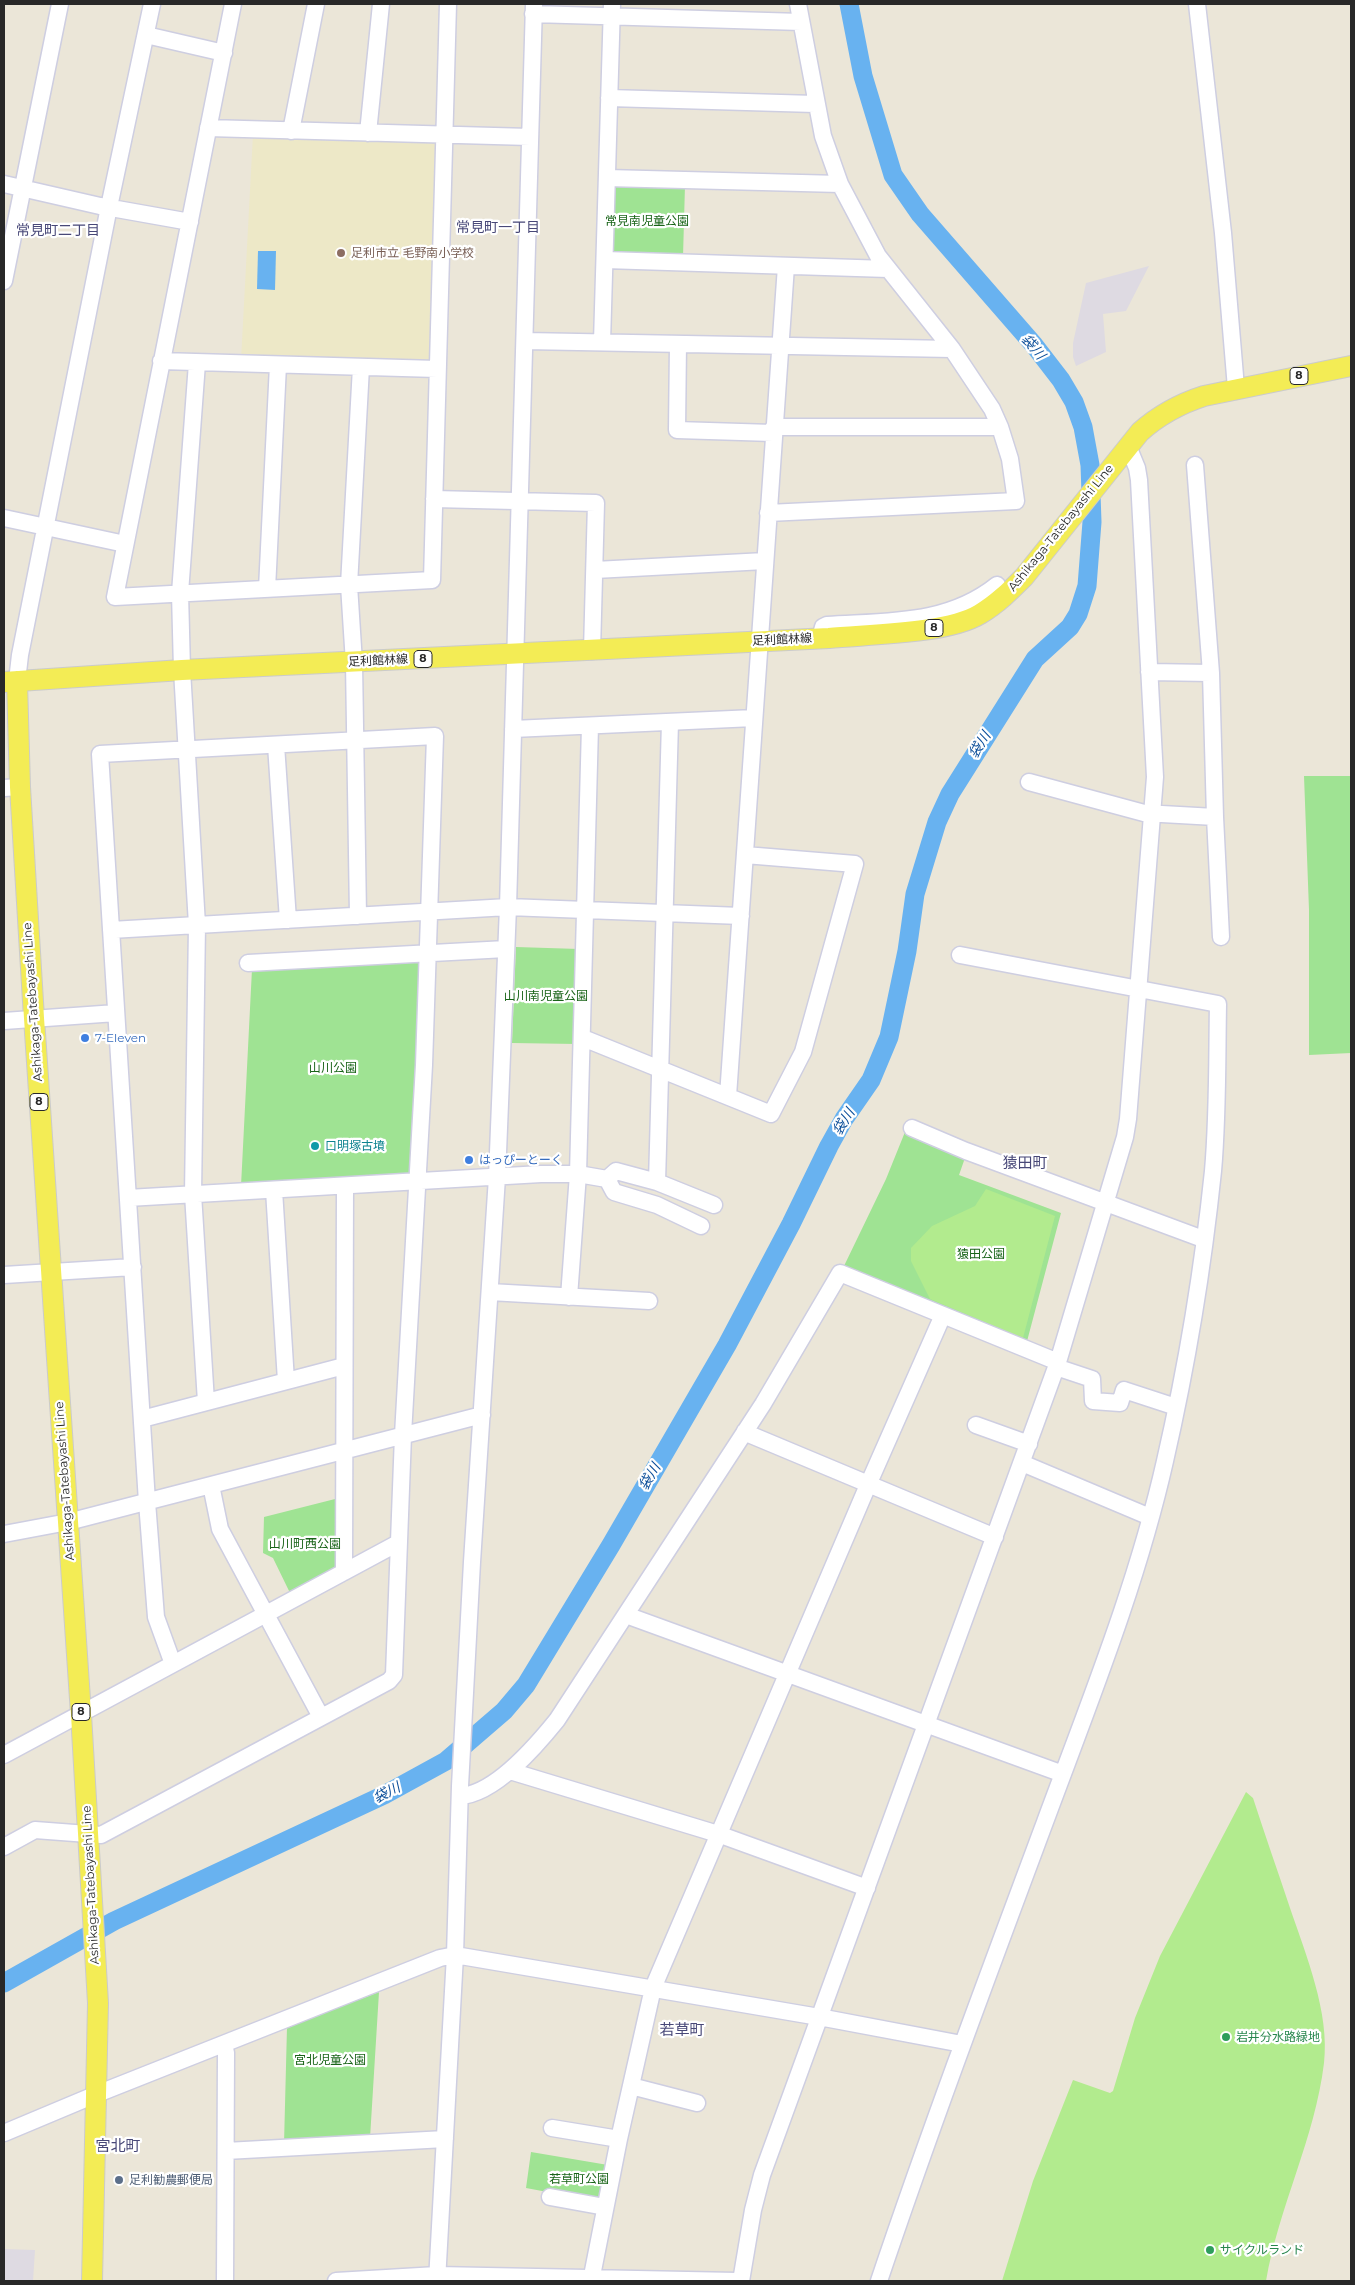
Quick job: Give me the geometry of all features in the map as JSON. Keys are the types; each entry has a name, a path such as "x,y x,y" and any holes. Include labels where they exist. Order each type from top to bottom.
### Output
{"main road":[{"name":"8","path":"1242,387 1351,366"},
{"name":"Ashikaga-Tatebayashi Line","path":"820,638 936,628 960,622 991,608 1024,577 1127,448 1149,424 1174,407 1204,396 1242,387"},
{"name":"足利館林線","path":"10,681 182,670 354,663 820,638"},
{"name":"Ashikaga-Tatebayashi Line","path":"10,681 12,787 34,1018 81,1714 96,1974 97,2094 92,2281"}],"street":[{"path":"4,281 60,4"},
{"path":"10,681 46,527 109,207 152,4"},
{"path":"233,4 115,597 432,580 448,4"},
{"path":"291,131 316,4"},
{"path":"368,133 381,4"},
{"path":"768,512 1016,502 1011,466 1000,427 985,397 952,349 878,256 840,184 826,149 815,104 798,4"},
{"path":"1197,4 1242,387"},
{"path":"437,2278 455,1955 460,1791 497,1177 516,653 533,9 612,10 801,22"},
{"path":"602,342 612,10"},
{"path":"146,35 224,53"},
{"path":"609,98 815,104"},
{"path":"208,128 530,138"},
{"path":"607,178 840,184"},
{"path":"4,184 109,207 190,222"},
{"path":"605,260 888,269"},
{"path":"728,1096 742,916 773,430 786,266"},
{"path":"524,341 952,349"},
{"path":"678,344 677,430 1000,427"},
{"path":"161,362 437,369"},
{"path":"197,362 180,593 182,670 197,925 193,1194 206,1402"},
{"path":"267,589 278,365"},
{"path":"358,916 354,663 349,585 361,367"},
{"path":"741,2281 757,2192 1057,1365 1125,1137 1153,814 1155,759 1139,480 1137,468 1127,448"},
{"path":"1195,465 1211,673 1221,937"},
{"path":"434,499 596,503 592,651"},
{"path":"4,518 125,544"},
{"path":"595,570 765,561"},
{"path":"820,638 820,632 827,625 903,620 943,614 974,601 997,585"},
{"path":"1150,672 1211,673"},
{"path":"513,730 754,718"},
{"path":"658,1182 670,722"},
{"path":"570,1297 578,1174 583,1038 590,726"},
{"path":"4,1847 35,1830 101,1835 389,1682 394,1675 403,1435 418,1181 428,953 435,736 100,754 147,1502 156,1616 173,1664"},
{"path":"276,745 288,920"},
{"path":"1029,782 1153,814 1215,818"},
{"path":"583,1038 660,1071 771,1114 803,1052 855,864 745,856"},
{"path":"111,930 508,908 742,916"},
{"path":"248,963 506,949"},
{"path":"879,2281 962,2044 1088,1710 1111,1644 1150,1517 1176,1407 1200,1284 1203,1238 1213,1170 1218,1004 960,955"},
{"path":"4,1021 116,1013"},
{"path":"912,1128 966,1151 1203,1238"},
{"path":"607,1179 616,1171 658,1182 714,1205"},
{"path":"128,1198 497,1177 578,1174 607,1179"},
{"path":"607,1179 614,1192 657,1205 701,1226"},
{"path":"344,1572 345,1186"},
{"path":"274,1190 286,1381"},
{"path":"4,1275 133,1267"},
{"path":"460,1791 473,1794 510,1771 534,1749 557,1720 746,1431 840,1273 1092,1379 1093,1401 1120,1403 1124,1390 1176,1407"},
{"path":"490,1292 649,1301"},
{"path":"591,2280 619,2139 653,1988 868,1484 943,1315"},
{"path":"142,1419 344,1366"},
{"path":"4,1534 68,1522 482,1415"},
{"path":"976,1425 1029,1444"},
{"path":"746,1431 995,1538"},
{"path":"1022,1463 1150,1517"},
{"path":"211,1485 220,1530 322,1717"},
{"path":"5,1753 398,1543"},
{"path":"626,1615 1063,1774"},
{"path":"510,1771 718,1834 867,1888"},
{"path":"4,2133 97,2094 440,1958 455,1955 820,2017 962,2044"},
{"path":"224,2044 226,2053 225,2281"},
{"path":"631,2086 697,2103"},
{"path":"552,2128 619,2139"},
{"path":"226,2151 445,2139"},
{"path":"550,2197 606,2208"},
{"path":"336,2281 437,2278 737,2281"}],"shaded area":[{"name":"足利市立 毛野南小学校","path":"253,134 435,140 439,146 433,361 241,360"},
{"path":"1149,266 1126,311 1103,314 1106,352 1076,366 1073,357 1073,343 1086,283"},
{"path":"4,2249 35,2250 33,2281 4,2281"}],"green space":[{"name":"常見南児童公園","path":"618,184 685,185 683,257 616,256 609,249 611,192"},
{"path":"1304,776 1351,776 1351,1053 1309,1055 1309,910"},
{"name":"山川南児童公園","path":"516,947 579,949 577,1044 512,1043"},
{"name":"山川公園","path":"424,958 414,1171 408,1178 241,1186 252,969"},
{"name":"猿田公園","path":"905,1132 966,1155 959,1175 1061,1213 1026,1345 844,1266 886,1179"},
{"path":"986,1189 1055,1216 1023,1338 930,1299 911,1261 911,1248 932,1226 975,1206"},
{"name":"山川町西公園","path":"339,1498 340,1563 336,1572 291,1595 273,1558 263,1553 264,1517"},
{"name":"岩井分水路緑地","path":"1246,1792 1253,1798 1315,1984 1320,2004 1325,2044 1324,2063 1313,2118 1279,2226 1266,2281 1002,2281 1033,2181 1073,2080 1110,2093 1113,2091 1135,2018 1160,1956"},
{"name":"宮北児童公園","path":"379,1992 370,2138 284,2144 287,2027"},
{"name":"若草町公園","path":"531,2152 608,2165 601,2202 526,2188"}],"water":[{"path":"258,251 276,251 275,290 257,289"}],"waterway":[{"name":"袋川","path":"4,1983 114,1921 384,1795 446,1761 504,1711 526,1685 611,1545 727,1345 791,1224 829,1146 844,1119 871,1080 889,1037 907,951 915,894 937,822 950,794 1035,659 1070,627 1078,614 1087,586 1092,522 1090,465 1083,427 1074,402 1061,380 1034,345 920,214 893,175 863,76 849,4"}],"place":[{"name":"足利市立 毛野南小学校","path":"341,253"},
{"name":"7-Eleven","path":"85,1038"},
{"name":"口明塚古墳","path":"315,1146"},
{"name":"はっぴーとーく","path":"469,1160"},
{"name":"岩井分水路緑地","path":"1226,2037"},
{"name":"足利勧農郵便局","path":"119,2180"},
{"name":"サイクルランド","path":"1210,2250"}],"district":[{"name":"常見町一丁目","path":"498,228"},
{"name":"常見町二丁目","path":"58,231"},
{"name":"猿田町","path":"1025,1164"},
{"name":"若草町","path":"682,2031"},
{"name":"宮北町","path":"118,2147"}]}
